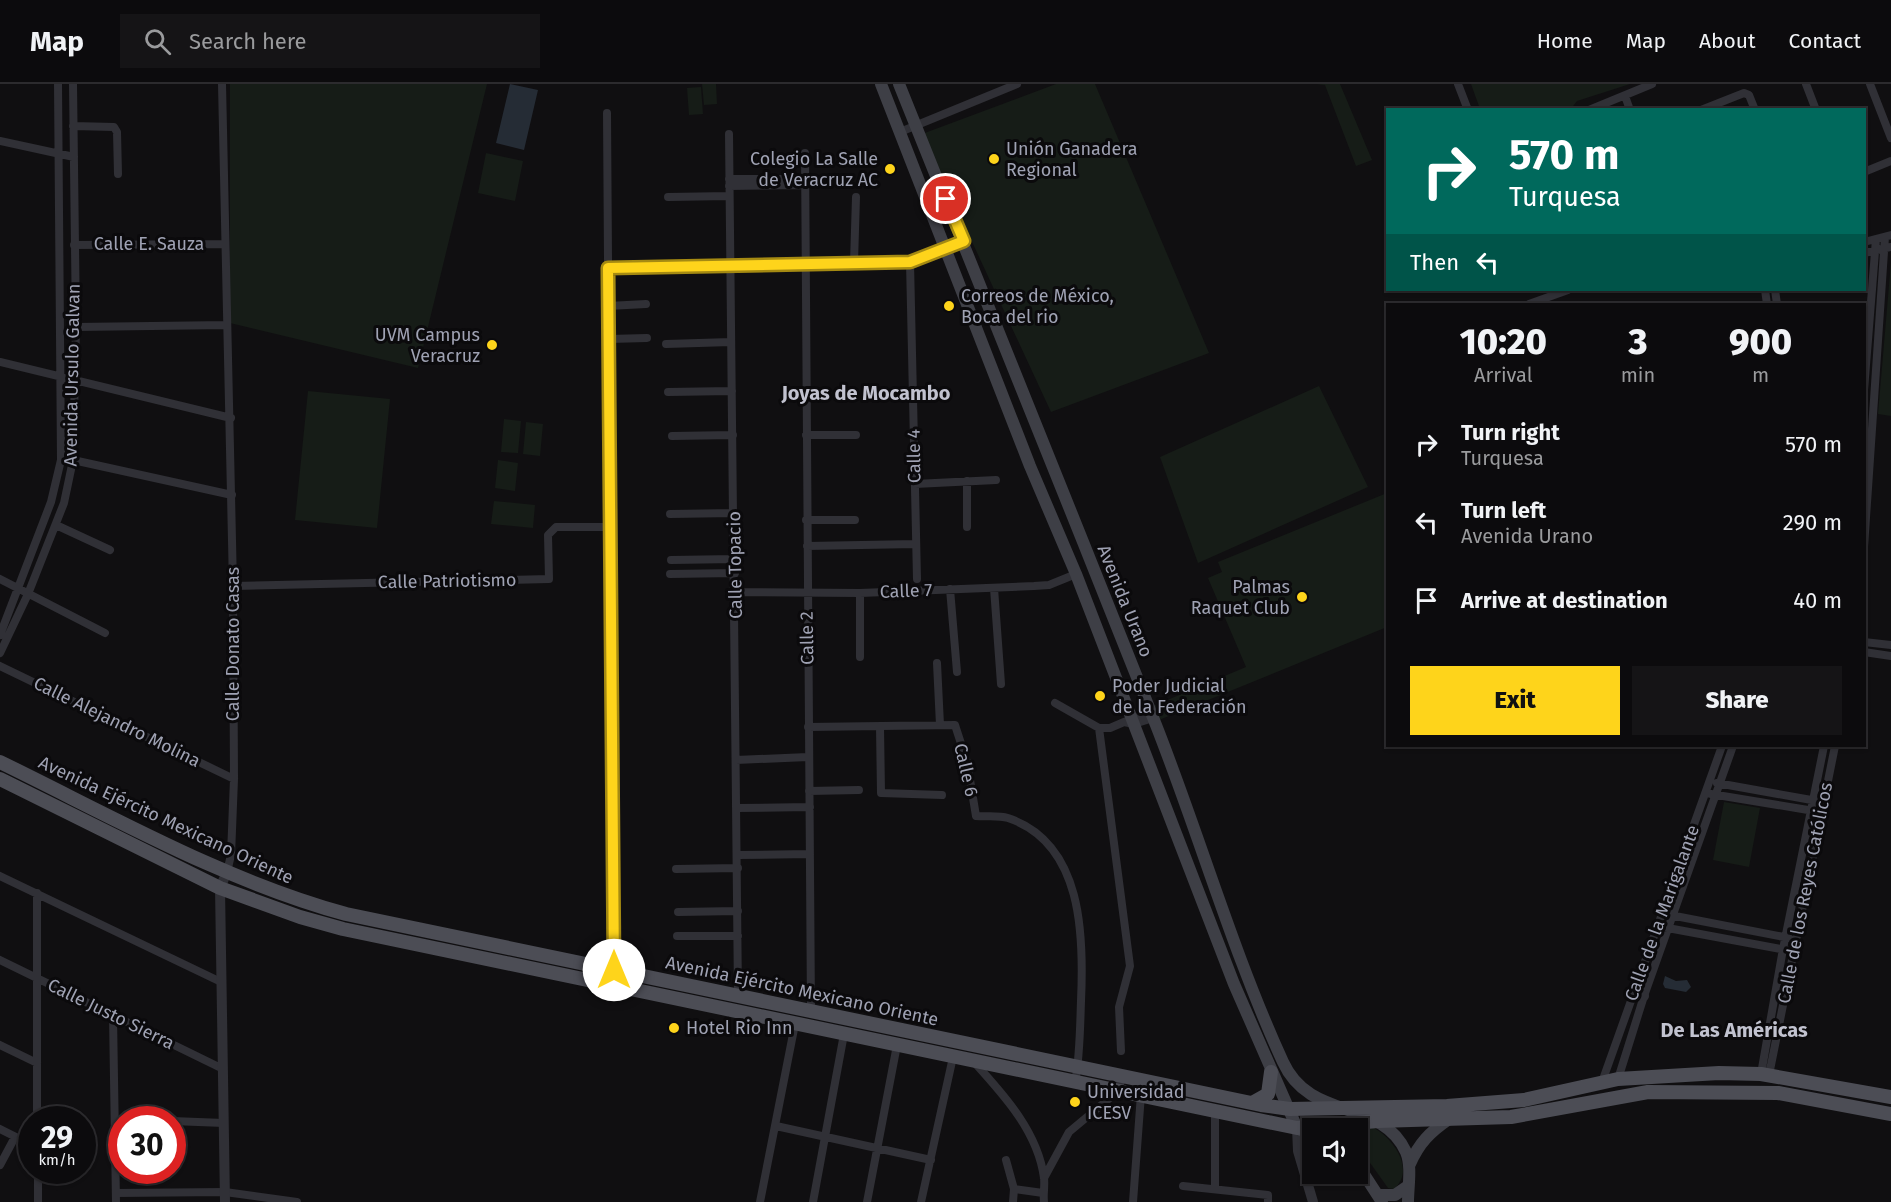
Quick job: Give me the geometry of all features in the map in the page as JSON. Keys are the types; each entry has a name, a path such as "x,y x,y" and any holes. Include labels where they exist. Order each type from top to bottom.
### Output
{"main road":[{"name":"Avenida Urano","path":"881,84 1030,466 1076,574 1130,722 1234,984 1297,1128"},
{"name":"Avenida Urano","path":"899,84 964,241 1151,715 1250,982 1286,1068 1298,1087 1315,1099 1378,1120"},
{"path":"1100,637 1117,629"},
{"name":"Avenida Ejército Mexicano Oriente","path":"0,762 227,872 276,893 346,914 1252,1103 1290,1109 1340,1108 1428,1113"},
{"name":"Avenida Ejército Mexicano Oriente","path":"0,779 220,888 300,917 344,929 1297,1128 1428,1113"},
{"path":"1252,1103 1268,1094 1271,1072"},
{"path":"1683,1074 1684,1092"},
{"path":"1428,1113 1524,1100 1618,1079 1683,1074 1765,1074 1891,1097"},
{"path":"1428,1113 1449,1119 1510,1117 1616,1096 1648,1092 1684,1092 1778,1093 1891,1114"},
{"path":"1409,1166 1417,1147 1429,1133 1449,1119"},
{"path":"1378,1120 1396,1137 1407,1153 1408,1202"},
{"path":"1297,1128 1302,1131"},
{"path":"1368,1179 1381,1198 1395,1195 1408,1186"}],"street":[{"name":"Avenida Ursulo Galvan","path":"0,635 51,502 61,460 58,84"},
{"name":"Avenida Ursulo Galvan","path":"0,652 28,594 56,525 64,503 73,460 76,327 73,84"},
{"name":"Calle Donato Casas","path":"222,84 231,418 234,779 231,855 220,888 221,1068 225,1197"},
{"path":"900,132 997,88 1017,84"},
{"path":"1458,84 1467,108"},
{"path":"1806,84 1815,108"},
{"path":"1870,84 1891,138"},
{"path":"1594,108 1649,85"},
{"path":"1706,108 1744,93 1749,95 1754,108"},
{"path":"1625,96 1629,108"},
{"path":"607,112 613,986"},
{"path":"74,126 114,127 117,132 118,174"},
{"name":"Calle Topacio","path":"729,134 738,995"},
{"path":"0,141 74,157"},
{"name":"Calle 2","path":"805,153 806,592 811,1012"},
{"path":"1866,171 1891,161"},
{"path":"729,183 805,182"},
{"path":"668,197 729,196"},
{"path":"854,263 856,197"},
{"path":"1866,242 1884,237"},
{"path":"1866,498 1868,436 1888,248 1884,237"},
{"path":"1866,365 1875,251 1884,237"},
{"path":"608,268 910,262 964,241"},
{"name":"Calle E. Sauza","path":"74,245 225,244"},
{"path":"1866,253 1888,248"},
{"name":"Calle 4","path":"910,262 917,579"},
{"path":"1532,303 1565,291"},
{"path":"608,306 646,304"},
{"path":"76,327 227,325"},
{"path":"609,339 647,338"},
{"path":"666,344 731,342"},
{"path":"0,362 231,418"},
{"path":"668,393 732,391"},
{"path":"672,436 733,435"},
{"path":"806,435 856,435"},
{"path":"73,460 232,495"},
{"path":"915,484 996,480"},
{"path":"967,481 967,527"},
{"path":"670,514 734,513"},
{"path":"807,520 855,520"},
{"path":"56,525 111,550"},
{"name":"Calle Patriotismo","path":"233,586 549,579 548,535 550,530 556,527 611,527"},
{"path":"807,546 916,544"},
{"path":"670,560 735,559"},
{"path":"670,574 735,573"},
{"name":"Calle 7","path":"735,592 860,593 994,588 1049,585 1076,574"},
{"path":"0,579 105,633"},
{"path":"994,588 1001,684"},
{"path":"950,590 957,672"},
{"path":"860,593 860,657"},
{"path":"1866,642 1891,645"},
{"path":"1866,652 1891,656"},
{"path":"937,663 940,725"},
{"name":"Calle Alejandro Molina","path":"0,666 234,779"},
{"path":"1055,703 1100,728 1110,728 1151,715"},
{"name":"Calle 6","path":"808,727 955,725 967,762 976,816 1007,818 1032,831 1048,846 1071,881 1077,904 1081,943 1078,1067 1075,1083"},
{"path":"880,727 881,793 942,795"},
{"path":"1100,728 1130,966 1119,1007 1121,1052"},
{"name":"Calle de la Marigalante","path":"1618,1079 1657,926 1722,747"},
{"name":"Calle de la Marigalante","path":"1602,1082 1638,994 1674,916 1733,747"},
{"name":"Calle de los Reyes Católicos","path":"1765,1074 1783,949 1824,747"},
{"name":"Calle de los Reyes Católicos","path":"1765,1074 1794,951 1834,747"},
{"path":"736,760 808,757"},
{"path":"1709,782 1823,802"},
{"path":"810,791 859,790"},
{"path":"1705,792 1821,812"},
{"path":"737,808 810,807"},
{"path":"738,855 810,854"},
{"path":"676,869 738,868"},
{"path":"0,876 221,982"},
{"path":"37,893 37,1106"},
{"path":"678,912 738,910"},
{"path":"1661,914 1796,939"},
{"path":"1657,926 1794,951"},
{"path":"677,936 738,936"},
{"name":"Calle Justo Sierra","path":"0,960 221,1068"},
{"path":"113,1016 118,1106"},
{"path":"760,1202 795,1024"},
{"path":"813,1202 844,1034"},
{"path":"0,1045 37,1063"},
{"path":"867,1202 897,1045"},
{"path":"921,1202 953,1057"},
{"path":"974,1061 1022,1120 1036,1151 1044,1179 1044,1197 1014,1189"},
{"path":"1044,1179 1070,1132 1118,1092 1123,1076"},
{"path":"1133,1202 1139,1096 1142,1080"},
{"path":"1215,1111 1215,1189"},
{"path":"186,1122 224,1123"},
{"path":"776,1125 930,1160"},
{"path":"1297,1128 1298,1151 1313,1202"},
{"path":"0,1130 18,1138"},
{"path":"0,1166 15,1137"},
{"path":"1006,1160 1014,1189 1013,1202"},
{"path":"38,1184 38,1202"},
{"path":"1183,1186 1215,1189 1268,1199"},
{"path":"116,1198 225,1197 297,1202"}],"shaded area":[{"path":"230,84 487,84 418,368 230,323"},
{"path":"510,84 538,90 524,150 496,143"},
{"path":"702,84 716,84 717,104 704,105"},
{"path":"1056,84 1095,84 1209,353 1051,412 922,134"},
{"path":"1316,84 1340,84 1372,160 1356,166 1325,85"},
{"path":"1471,84 1630,84 1577,101 1572,108 1480,108"},
{"path":"701,87 703,114 689,115 687,88"},
{"path":"486,153 523,161 515,201 478,193"},
{"path":"1891,262 1891,416 1878,414"},
{"path":"1319,386 1368,487 1198,563 1160,457"},
{"path":"308,391 390,399 377,528 295,520"},
{"path":"504,419 521,421 518,453 501,452"},
{"path":"526,422 543,424 540,456 523,454"},
{"path":"498,460 518,463 515,491 495,488"},
{"name":"Palmas Raquet Club","path":"1386,493 1386,627 1159,720 1153,706 1246,667 1208,578 1222,572 1218,562"},
{"path":"494,501 535,505 533,528 491,524"},
{"path":"1724,802 1760,808 1749,867 1713,860"},
{"path":"1665,976 1676,981 1687,980 1691,987 1686,992 1665,988 1663,984"},
{"path":"1368,1128 1374,1128 1388,1139 1399,1155 1403,1173 1394,1189 1388,1188 1368,1160"}],"place":[{"name":"Unión Ganadera Regional","path":"994,159"},
{"name":"Colegio La Salle de Veracruz AC","path":"890,169"},
{"name":"Correos de México, Boca del rio","path":"949,306"},
{"name":"UVM Campus Veracruz","path":"492,345"},
{"name":"Palmas Raquet Club","path":"1302,597"},
{"name":"Poder Judicial de la Federación","path":"1100,696"},
{"name":"Hotel Rio Inn","path":"674,1028"},
{"name":"Universidad ICESV","path":"1075,1102"}],"district":[{"name":"Joyas de Mocambo","path":"866,393"},
{"name":"De Las Américas","path":"1734,1030"}],"route":[{"path":"614,970 608,268 910,262 964,241 946,199"}]}
